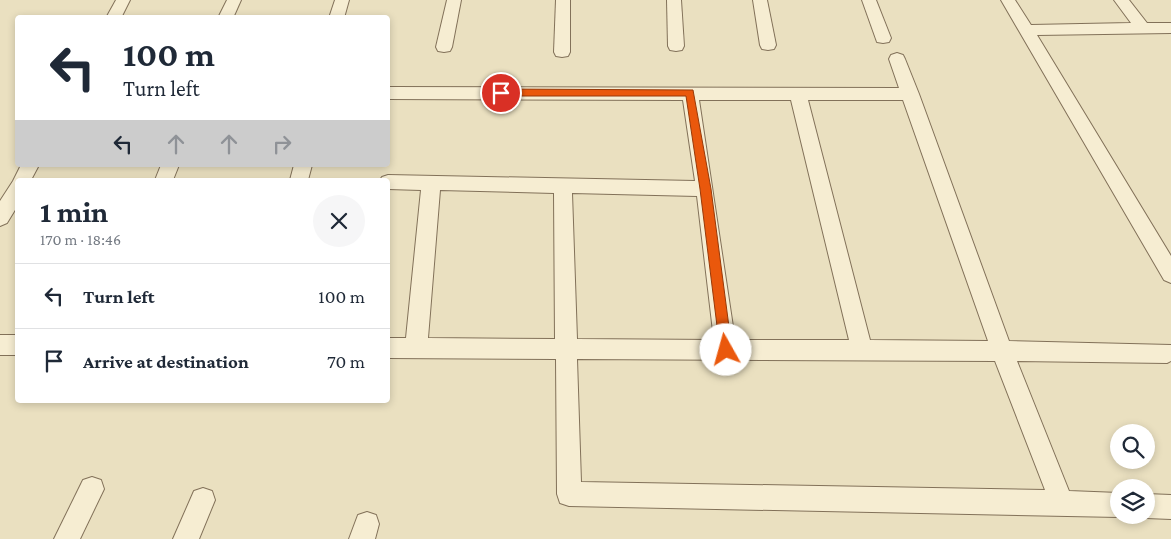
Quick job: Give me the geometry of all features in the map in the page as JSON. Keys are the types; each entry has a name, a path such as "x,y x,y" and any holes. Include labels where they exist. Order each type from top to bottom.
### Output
{"street":[{"path":"115,15 123,0"},
{"path":"226,15 234,0"},
{"path":"337,15 342,0"},
{"path":"444,47 454,0"},
{"path":"562,52 563,0"},
{"path":"674,0 676,46"},
{"path":"760,0 768,44"},
{"path":"870,0 883,38"},
{"path":"1008,0 1171,274"},
{"path":"1121,0 1142,28"},
{"path":"1025,30 1171,28"},
{"path":"897,59 1002,351 1062,503"},
{"path":"390,93 911,94"},
{"path":"690,93 705,189 726,350"},
{"path":"798,93 862,352"},
{"path":"390,182 705,189"},
{"path":"416,348 431,183"},
{"path":"563,186 569,494 1110,505"},
{"path":"0,218 15,192"},
{"path":"0,345 15,345"},
{"path":"390,348 1167,353"},
{"path":"67,539 92,489"},
{"path":"186,539 203,500"},
{"path":"1155,506 1171,507"}],"route":[{"path":"501,93 690,93 705,189 726,350"}]}
